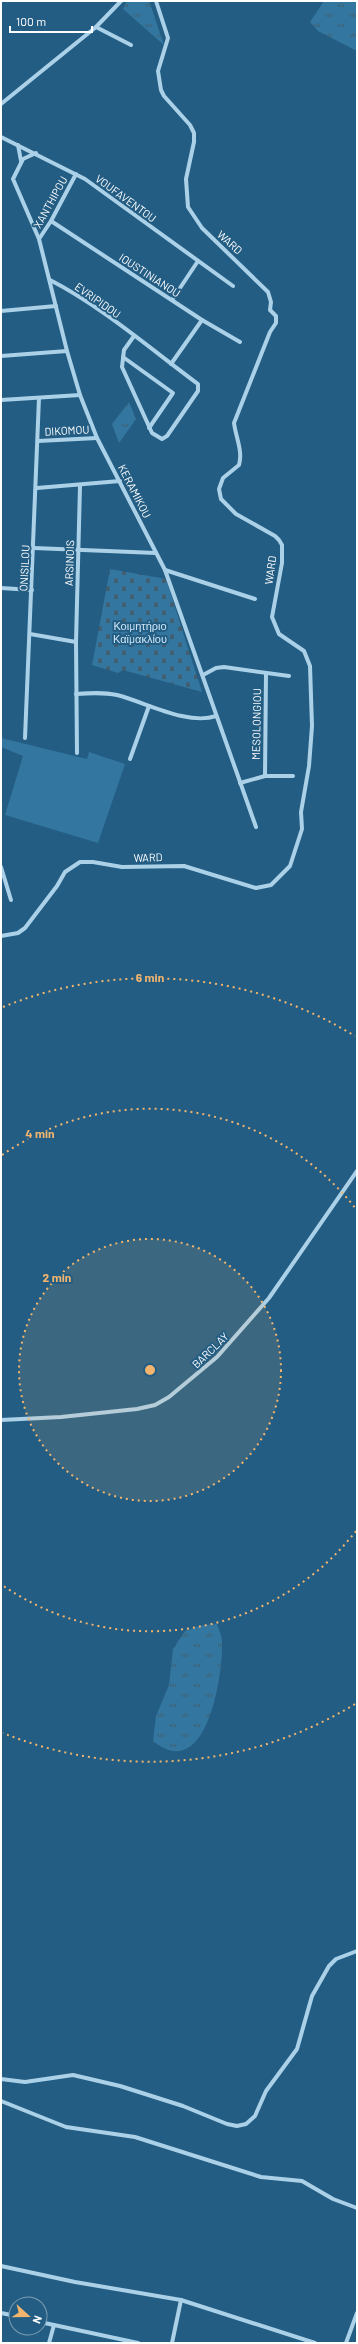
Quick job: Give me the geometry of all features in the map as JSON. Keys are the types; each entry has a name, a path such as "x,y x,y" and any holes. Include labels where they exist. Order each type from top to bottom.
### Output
{"street":[{"path":"1,104 96,27 121,1"},
{"name":"WARD","path":"1,936 18,933 25,928 65,872 80,862 122,867 184,866 205,871 246,885 264,887 278,880 290,866 302,829 301,812 309,766 312,732 310,666 304,650 279,634 273,621 277,582 282,563 282,545 275,536 229,509 221,498 218,489 223,478 239,465 241,450 236,438 234,423 270,332 276,323 276,316 270,310 271,302 268,292 202,228 188,207 186,179 194,142 194,133 190,125 164,96 161,90 158,71 168,38 156,1"},
{"path":"96,27 131,45"},
{"name":"VOUFAVENTOU","path":"1,138 36,153 76,174 233,286"},
{"path":"18,145 21,161"},
{"path":"21,161 25,157 36,153"},
{"name":"KERAMIKOU","path":"21,161 13,178 39,239 67,351 80,395 97,438 165,570 256,827"},
{"name":"XANTHIPOU","path":"39,239 51,221 76,174"},
{"name":"IOUSTINIANOU","path":"51,221 202,320 240,342"},
{"path":"172,300 198,261"},
{"name":"EVRIPIDOU","path":"50,280 71,292 134,336 198,384 198,391 165,438 158,437 149,428"},
{"path":"1,311 56,306"},
{"path":"171,364 202,320"},
{"path":"134,336 126,347 123,356 123,370 149,428"},
{"path":"1,356 67,351"},
{"path":"123,356 173,393 149,428"},
{"path":"1,400 80,395"},
{"name":"ONISILOU","path":"25,738 37,488 39,398"},
{"name":"DIKOMOU","path":"38,441 90,440 97,438"},
{"path":"37,488 120,482"},
{"name":"ARSINOIS","path":"77,753 76,642 80,486"},
{"path":"34,548 156,553"},
{"path":"165,570 255,599"},
{"path":"1,588 32,590"},
{"path":"30,634 76,642"},
{"path":"203,675 220,667 289,676"},
{"name":"MESOLONGIOU","path":"265,776 266,672"},
{"path":"76,694 109,694 194,718 216,716"},
{"path":"130,759 149,706"},
{"path":"240,783 265,776 293,776"},
{"path":"1,867 11,900"},
{"name":"BARCLAY","path":"1,1420 61,1417 137,1409 155,1405 169,1397 217,1356 269,1298 357,1171"},
{"path":"1,2079 25,2082 73,2075 120,2086 227,2124 236,2126 246,2124 255,2116 266,2091 297,2049 312,1996 329,1966 336,1959 357,1951"},
{"path":"1,2101 66,2127 135,2137 261,2177 302,2181 333,2199 357,2208"},
{"path":"1,2266 75,2282 181,2300 303,2341 315,2343"},
{"path":"172,2343 181,2300"},
{"path":"346,2343 357,2314"},
{"path":"48,2324 138,2343"},
{"path":"49,2343 54,2325"}],"green space":[{"path":"127,1 149,1 164,45 123,9"},
{"path":"324,1 357,1 357,51 318,31 310,22"},
{"path":"129,402 136,419 119,443 112,424"},
{"name":"Κοιμητήριο Καϊμακλίου","path":"110,569 166,579 202,692 123,670 118,673 92,665"},
{"path":"1,738 87,759 89,752 125,764 98,843 5,815 23,756 1,747"},
{"path":"217,1624 222,1640 222,1658 215,1699 208,1720 199,1738 187,1749 172,1751 153,1741 156,1716 169,1685 173,1649 185,1631 204,1625"}]}
